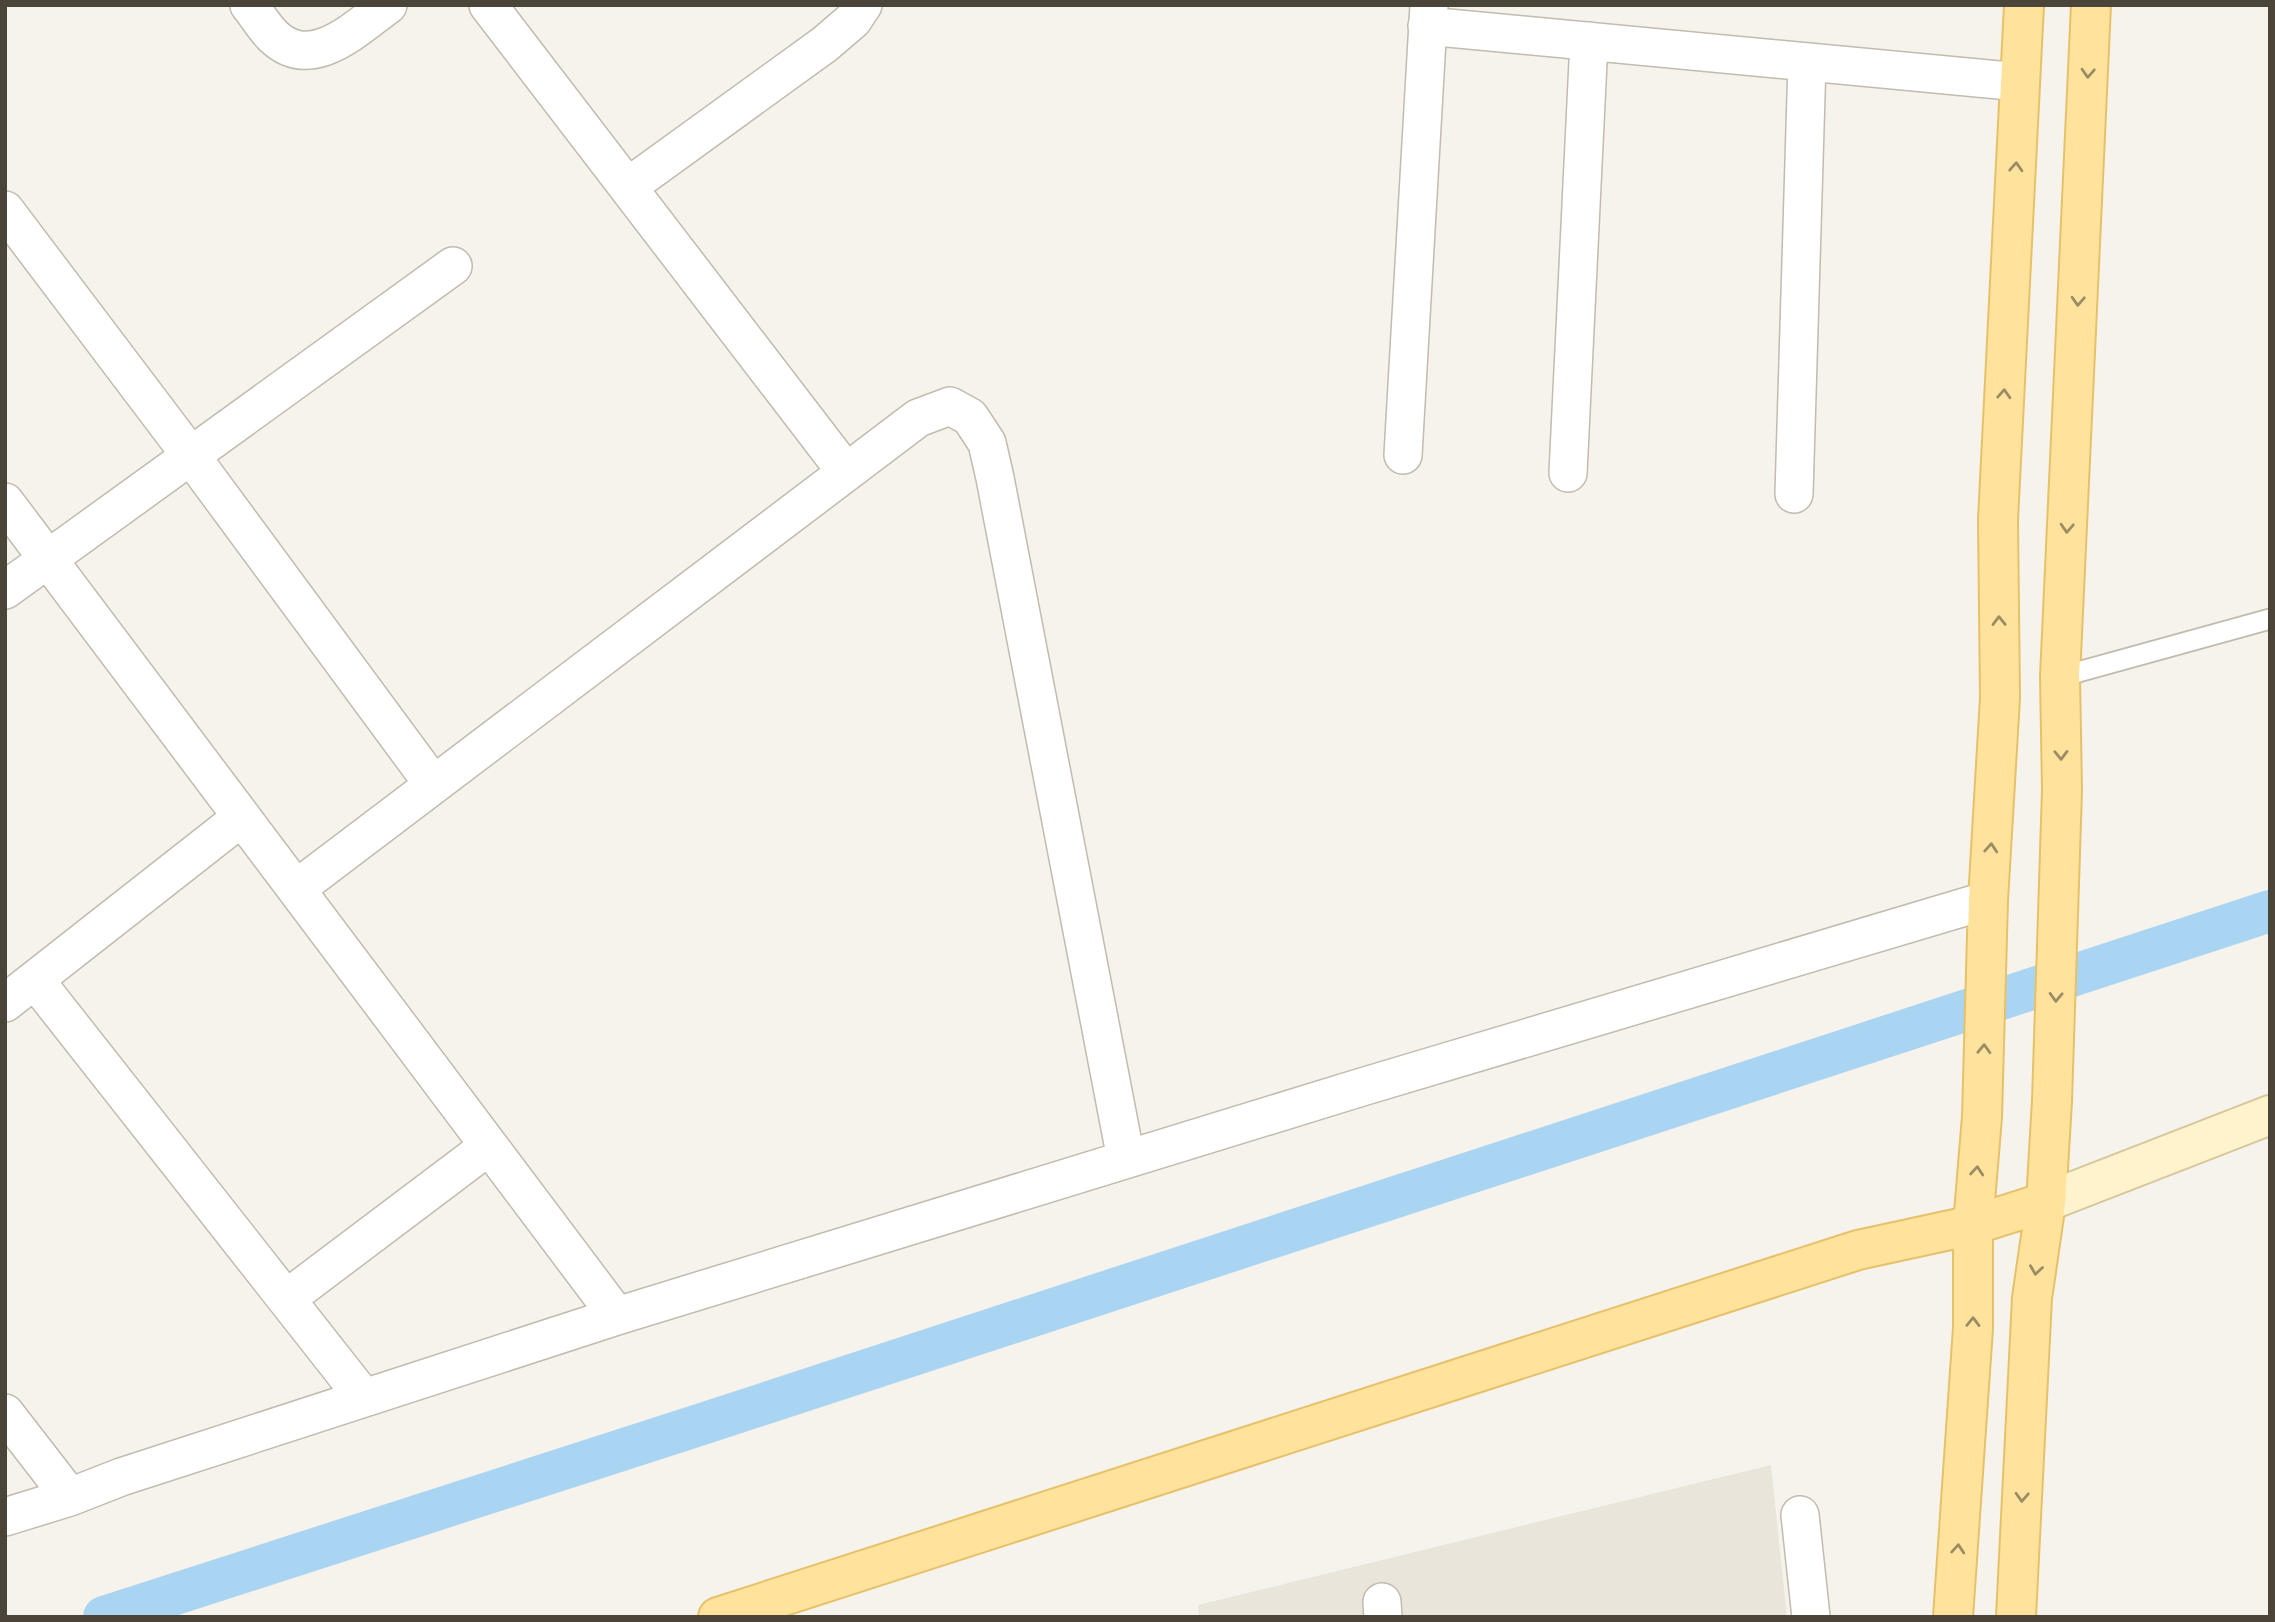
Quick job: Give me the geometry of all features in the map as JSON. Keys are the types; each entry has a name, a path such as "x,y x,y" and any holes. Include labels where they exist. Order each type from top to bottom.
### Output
{"main road":[{"path":"1953,1617 1973,1328 1973,1225 1982,1117 1988,900 2000,698 1998,520 2024,5"},
{"path":"2016,1617 2032,1298 2046,1202 2052,1101 2062,790 2060,677 2091,5"},
{"path":"718,1617 1858,1250 1973,1225 2046,1202 2270,1115"}],"street":[{"path":"249,5 273,36 293,50 313,51 332,44 388,5"},
{"path":"488,5 846,472"},
{"path":"629,186 825,44 853,20 863,5"},
{"path":"1403,455 1428,15 1538,20 1589,41 2020,82"},
{"path":"1568,473 1589,41"},
{"path":"1794,494 1807,62"},
{"path":"5,210 433,784"},
{"path":"5,590 453,266"},
{"path":"296,889 918,418 950,406 970,417 987,443 1126,1159"},
{"path":"5,502 617,1316"},
{"path":"5,1003 242,817"},
{"path":"5,1517 617,1316 1126,1159 1988,900"},
{"path":"35,980 364,1398"},
{"path":"286,1299 489,1146"},
{"path":"5,1413 70,1497"},
{"path":"1800,1515 1811,1617"}],"lane":[{"path":"2060,677 2270,618"}],"shaded area":[{"path":"1771,1465 1787,1617 1199,1617 1198,1605"}],"waterway":[{"path":"104,1617 2270,911"}]}
